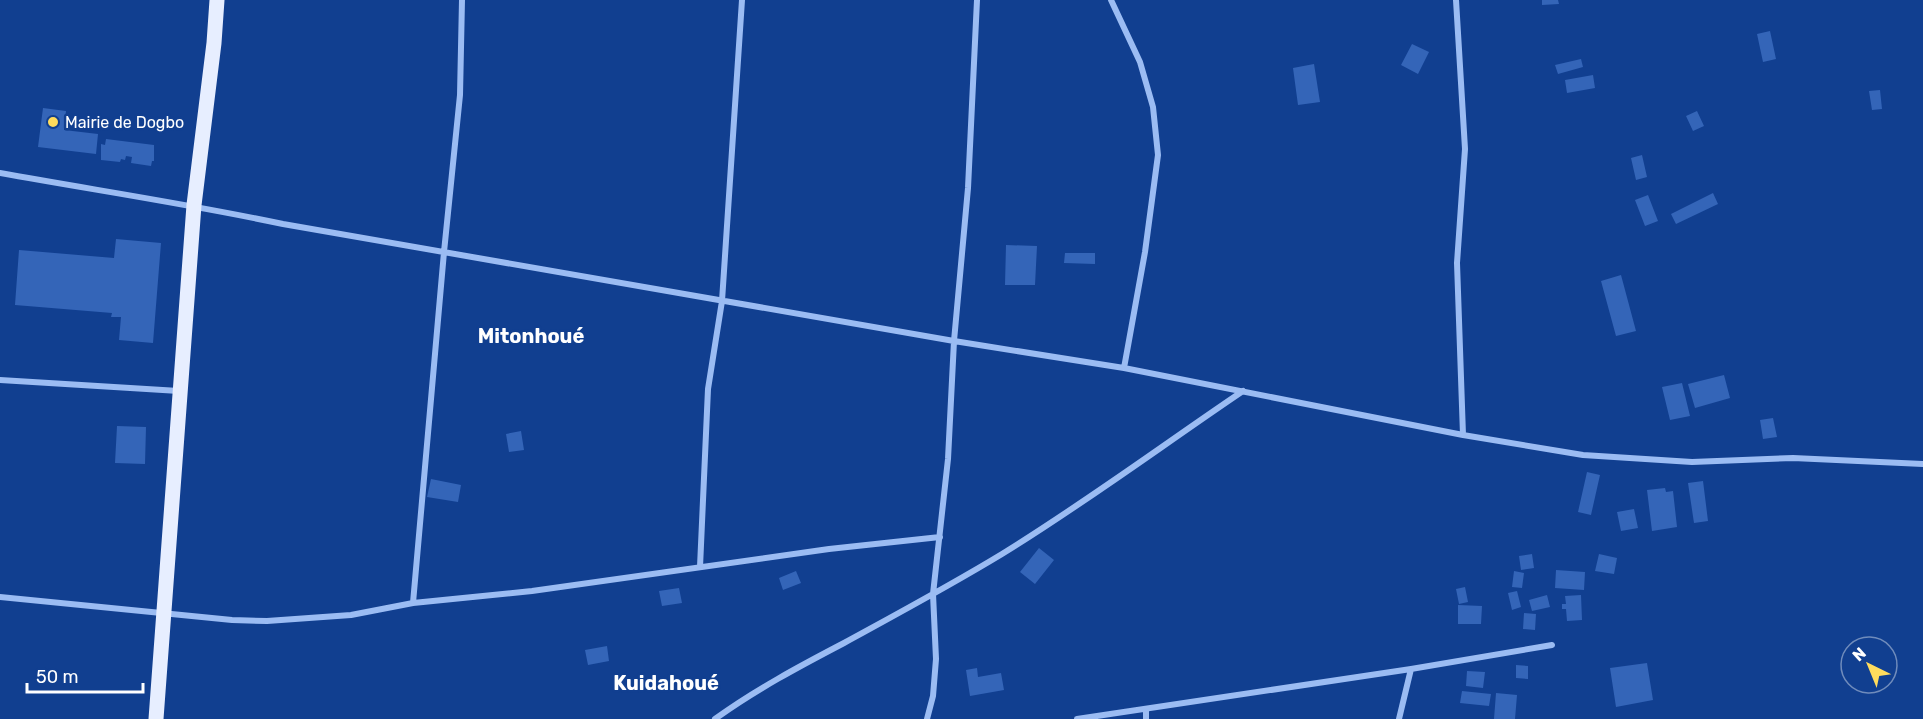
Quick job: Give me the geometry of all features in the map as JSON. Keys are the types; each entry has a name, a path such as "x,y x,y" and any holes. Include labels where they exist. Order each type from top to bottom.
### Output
{"main road":[{"path":"156,719 194,205 214,43 217,0"}],"street":[{"path":"413,603 460,95 462,0"},
{"path":"700,567 708,389 722,301 742,0"},
{"path":"927,719 933,696 936,659 933,594 948,459 954,341 968,188 976,0"},
{"path":"1111,0 1140,62 1153,107 1158,155 1143,264 1124,368"},
{"path":"1456,0 1465,149 1457,263 1463,435"},
{"path":"0,173 194,205 283,224 722,301 1124,368 1463,435 1583,455 1692,462 1793,458 1923,464"},
{"path":"0,380 181,392"},
{"path":"715,719 737,703 803,664 933,594 1001,554 1104,488 1243,391"},
{"path":"0,597 232,620 267,621 351,615 413,603 532,591 829,549 940,537"},
{"path":"1077,719 1411,669 1552,645"},
{"path":"1399,719 1411,669"},
{"path":"1146,710 1146,719"}],"building":[{"path":"1542,0 1558,0 1559,4 1542,5"},
{"path":"1770,31 1776,59 1763,62 1757,34"},
{"path":"1412,44 1429,52 1418,74 1401,65"},
{"path":"1581,59 1583,67 1558,74 1555,65"},
{"path":"1314,64 1320,102 1298,105 1293,68"},
{"path":"1593,75 1595,88 1567,93 1565,80"},
{"path":"1880,90 1882,109 1872,110 1869,91"},
{"path":"43,108 66,111 64,130 98,134 96,154 38,147"},
{"path":"1697,111 1704,126 1693,131 1686,116"},
{"path":"106,139 154,145 154,161 151,166 131,163 132,157 126,156 125,160 121,159 120,162 101,160 101,144 105,145"},
{"path":"1642,155 1647,177 1636,180 1631,158"},
{"path":"1713,193 1718,204 1676,224 1671,214"},
{"path":"1648,195 1658,221 1645,226 1635,200"},
{"path":"116,239 161,243 153,343 119,340 121,317 111,317 112,313 15,305 19,250 114,258"},
{"path":"1006,245 1037,246 1035,285 1005,285"},
{"path":"1065,253 1095,253 1095,264 1064,263"},
{"path":"1621,275 1636,331 1616,336 1601,281"},
{"path":"1724,375 1730,398 1695,408 1688,384"},
{"path":"1682,383 1690,416 1670,420 1662,387"},
{"path":"1773,418 1777,437 1763,439 1760,420"},
{"path":"117,426 146,427 145,464 115,463"},
{"path":"521,431 524,450 509,452 506,434"},
{"path":"1587,472 1600,475 1591,515 1578,512"},
{"path":"431,479 461,485 458,502 427,497"},
{"path":"1703,481 1708,521 1694,523 1688,483"},
{"path":"1665,488 1666,492 1673,491 1677,527 1652,531 1647,490"},
{"path":"1634,509 1638,528 1621,531 1617,512"},
{"path":"1039,548 1054,560 1035,584 1020,572"},
{"path":"1532,554 1534,568 1521,570 1519,556"},
{"path":"1599,554 1617,558 1614,574 1595,571"},
{"path":"1556,570 1585,572 1584,590 1555,588"},
{"path":"796,571 801,583 783,590 779,578"},
{"path":"1514,571 1524,573 1522,588 1512,587"},
{"path":"1465,587 1468,602 1459,604 1456,589"},
{"path":"679,588 682,603 662,606 659,591"},
{"path":"1517,591 1521,607 1512,610 1508,593"},
{"path":"1547,595 1550,607 1532,611 1529,600"},
{"path":"1581,595 1582,620 1567,621 1566,609 1562,609 1562,604 1566,604 1565,596"},
{"path":"1458,605 1482,606 1481,624 1458,624"},
{"path":"1524,613 1536,614 1535,630 1523,629"},
{"path":"607,646 609,661 588,665 585,650"},
{"path":"1647,663 1653,700 1616,707 1610,668"},
{"path":"1516,665 1528,666 1528,679 1516,678"},
{"path":"977,668 978,677 1001,673 1004,690 970,696 966,670"},
{"path":"1467,671 1485,672 1483,688 1466,686"},
{"path":"1462,691 1491,694 1489,706 1460,703"},
{"path":"1496,693 1517,695 1515,719 1494,719"}],"place":[{"name":"Mairie de Dogbo","path":"53,122"}],"district":[{"name":"Mitonhoué","path":"531,336"},
{"name":"Kuidahoué","path":"666,683"}]}
